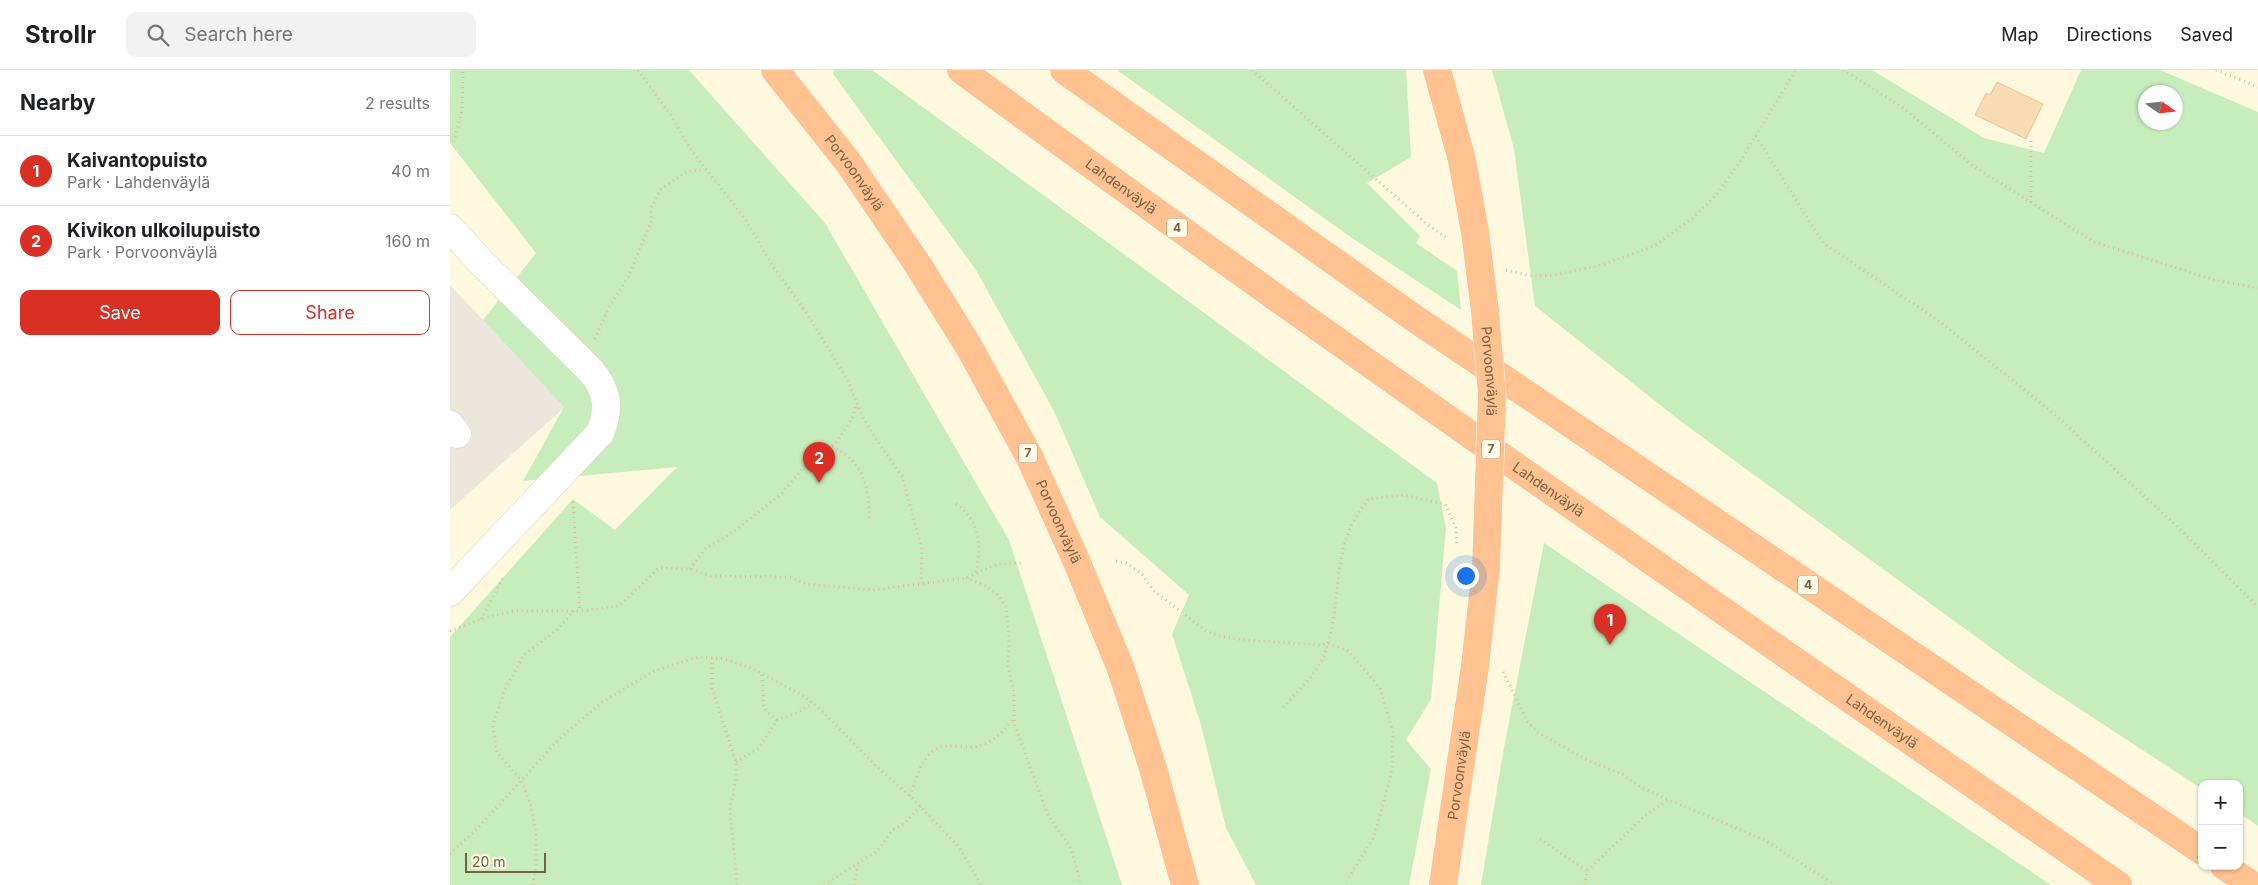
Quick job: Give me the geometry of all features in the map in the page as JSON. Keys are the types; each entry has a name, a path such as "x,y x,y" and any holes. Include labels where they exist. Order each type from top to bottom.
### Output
{"highway":[{"name":"Porvoonväylä","path":"775,70 848,162 918,265 969,347 1029,456 1076,560 1121,669 1153,768 1184,885"},
{"name":"Lahdenväylä","path":"961,70 1159,215 1396,384 2118,885"},
{"name":"4","path":"1064,70 1414,318 2198,848"},
{"name":"Porvoonväylä","path":"1437,70 1462,160 1465,238 1486,311 1492,396 1486,568 1476,666 1443,885"},
{"path":"2230,870 2252,885"}],"lane":[{"path":"450,228 480,261 595,377 605,394 607,407 600,433 450,592"}],"path":[{"path":"454,142 462,110 463,70"},
{"path":"638,70 672,117 692,151 744,219 774,268 806,312 847,379 877,441 902,476 922,549 921,583"},
{"path":"1252,70 1428,225 1465,238"},
{"path":"1502,268 1509,272 1532,276 1555,275 1605,264 1654,246 1693,218 1718,193 1756,136 1796,70"},
{"path":"1842,70 1902,108 1972,165 2094,242 2215,280 2258,288"},
{"path":"2216,70 2258,88"},
{"path":"1756,136 1823,243 1938,321 2053,413 2178,526 2258,607"},
{"path":"2030,202 2031,140"},
{"path":"608,309 628,278 652,220 651,208 661,189 688,171 707,170"},
{"path":"690,569 705,549 736,530 782,494 810,460 836,443 852,420 857,403"},
{"path":"832,446 843,452 859,469 868,488 870,521"},
{"path":"573,499 580,611"},
{"path":"956,504 967,511 976,530 980,553 976,574"},
{"path":"1116,562 1126,562 1141,573 1153,590 1206,631 1223,637 1245,640 1303,645 1321,645 1328,642 1348,651 1380,688 1393,732 1392,771 1374,838 1344,885"},
{"path":"450,631 513,611 580,611 619,606 659,568 690,569 711,576 790,577 806,584 873,590 966,578 997,564 1022,563"},
{"path":"966,578 987,586 998,595 1006,606 1009,637 1008,666 1014,692 1014,723 1048,815 1071,848 1081,885"},
{"path":"533,885 536,866 536,833 530,803 521,780 497,753 493,725 505,689 524,655 557,630 574,611"},
{"path":"1283,707 1311,677 1325,656 1328,642"},
{"path":"450,854 478,827 560,738 602,702 654,671 699,657 724,659 762,674 813,703 910,796 959,847 981,885"},
{"path":"712,658 712,688 736,762 736,780 730,808 737,885"},
{"path":"762,674 764,708 777,720"},
{"path":"736,762 759,748 777,720 797,714 813,703"},
{"path":"910,796 923,762 936,749 954,745 979,746 997,738 1014,717"},
{"path":"1585,885 1587,871 1648,813 1670,800 1765,840 1835,885"},
{"path":"824,885 877,851 893,830 906,822 920,806"},
{"path":"1540,839 1587,871"},
{"path":"854,885 858,864"}],"shaded area":[{"path":"450,285 565,407 450,510"}],"green space":[{"path":"450,70 689,70 825,223 1009,540 1122,885 450,885 450,637 573,499 615,530 677,467 523,481 564,407 483,320 536,253 450,143"},
{"path":"834,70 872,70 1437,483 1446,528 1431,699 1406,740 1431,769 1409,885 1256,885 1226,828 1201,725 1172,634 1189,595 1100,517 1054,411 976,270 833,74"},
{"path":"1117,70 1406,70 1411,157 1367,183 1420,236 1416,243 1457,271 1461,310 1352,238"},
{"path":"1492,70 1872,70 1984,138 2044,153 2081,70 2160,70 2258,112 2258,826 2243,816 2243,780 2198,780 2198,786 2031,677 1683,423 1535,306 1514,149"},
{"path":"1544,543 2051,885 1481,885 1504,747"}],"building":[{"path":"1997,82 2043,104 2026,139 1975,115 1986,93 1990,95"}],"place":[{"name":"Kivikon ulkoilupuisto","path":"819,483"},
{"name":"Kaivantopuisto","path":"1610,645"}]}
